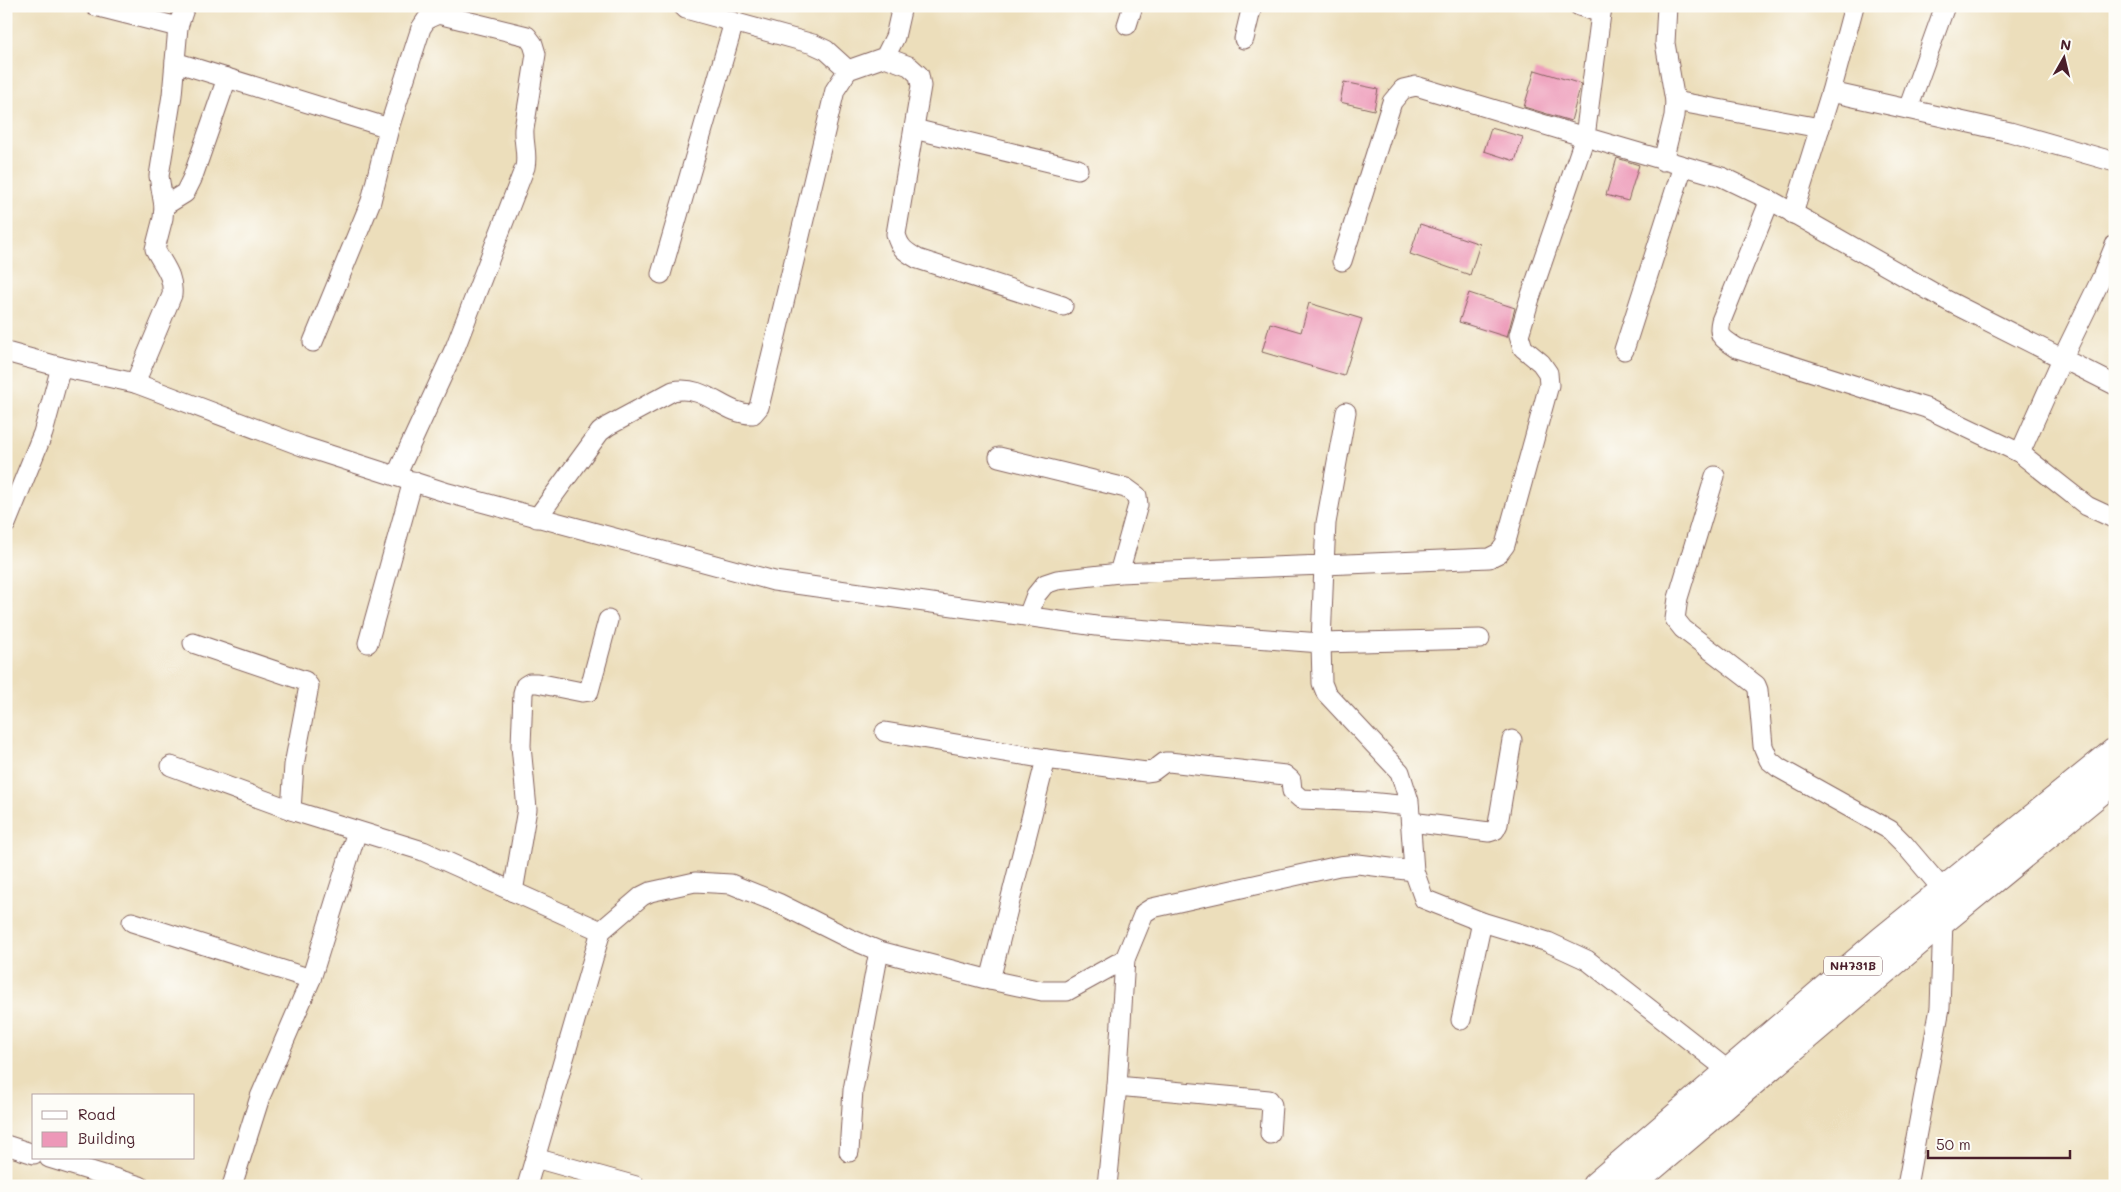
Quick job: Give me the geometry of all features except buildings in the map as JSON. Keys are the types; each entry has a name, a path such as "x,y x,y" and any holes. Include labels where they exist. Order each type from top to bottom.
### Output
{"highway":[{"name":"NH731B","path":"1596,1186 1883,940 2115,752"},
{"name":"NH731B","path":"1629,1186 1943,920 2115,779"}],"street":[{"path":"95,6 178,27"},
{"path":"135,383 172,295 173,284 168,270 155,249 164,218 159,176 178,27 185,6"},
{"path":"683,6 813,44 826,50 848,70"},
{"path":"886,57 895,37 902,6"},
{"path":"1127,25 1133,6"},
{"path":"1244,39 1252,6"},
{"path":"1028,616 1036,595 1045,584 1058,580 1119,573 1489,558 1499,553 1505,545 1549,385 1548,373 1541,363 1523,348 1519,335 1584,136 1602,10 1579,6"},
{"path":"1663,161 1674,116 1675,101 1665,43 1667,6"},
{"path":"1794,214 1832,92 1854,6"},
{"path":"1908,109 1945,6"},
{"path":"312,342 372,200 389,128 421,28 427,19 438,14 527,36 533,44 536,54 524,129 527,156 525,167 404,478 368,643"},
{"path":"661,274 734,22"},
{"path":"537,518 600,432 674,391 684,389 700,392 744,414 753,414 759,407 831,106 836,90 848,70 886,57 908,66 919,75 921,86 896,234 899,245 905,252 918,259 1063,306"},
{"path":"175,62 389,128"},
{"path":"164,206 185,193 192,179 227,78"},
{"path":"1342,261 1392,102 1403,89 1416,86 1722,178 1770,200 1948,301 2115,385"},
{"path":"1832,92 2010,132 2115,162"},
{"path":"1675,101 1820,128"},
{"path":"914,129 1078,169"},
{"path":"1624,350 1683,166"},
{"path":"1770,200 1721,321 1719,331 1723,339 1737,348 1914,403 2020,453 2087,506 2115,519"},
{"path":"2020,453 2115,245"},
{"path":"6,352 61,368 135,383 302,446 448,493 774,581 1096,626 1321,642 1480,639"},
{"path":"6,524 43,433 61,368"},
{"path":"1346,412 1326,523 1321,642 1322,683 1326,693 1400,772 1410,814 1414,871 1424,899 1482,922 1548,942 1586,960 1730,1072"},
{"path":"999,457 1126,488 1137,496 1138,505 1119,573"},
{"path":"1715,476 1678,598 1675,619 1683,629 1756,684 1763,746 1769,760 1890,830 1944,891 1940,1008 1907,1186"},
{"path":"513,892 526,809 521,746 523,693 525,686 537,682 582,692 589,691 608,620"},
{"path":"193,643 305,681 309,686 294,765 291,810"},
{"path":"885,732 1046,759 1146,772 1153,771 1165,762 1204,764 1285,775 1291,780 1292,792 1301,799 1368,802 1410,814 1489,832 1495,830 1498,824 1512,740"},
{"path":"990,980 1046,759"},
{"path":"171,766 291,810 423,851 601,931"},
{"path":"232,1186 260,1097 311,979 357,830"},
{"path":"1107,1186 1117,1086 1125,959 1144,913 1152,908 1339,866 1358,864 1414,871"},
{"path":"527,1186 601,931 642,896 650,892 704,882 731,884 778,903 848,938 879,951 990,980 1042,991 1067,991 1125,959"},
{"path":"132,922 311,979"},
{"path":"1461,1020 1482,922"},
{"path":"849,1152 853,1090 879,951"},
{"path":"1117,1086 1269,1100 1272,1104 1270,1134"},
{"path":"6,1145 32,1153"},
{"path":"535,1158 636,1186"},
{"path":"56,1160 140,1186"}]}
